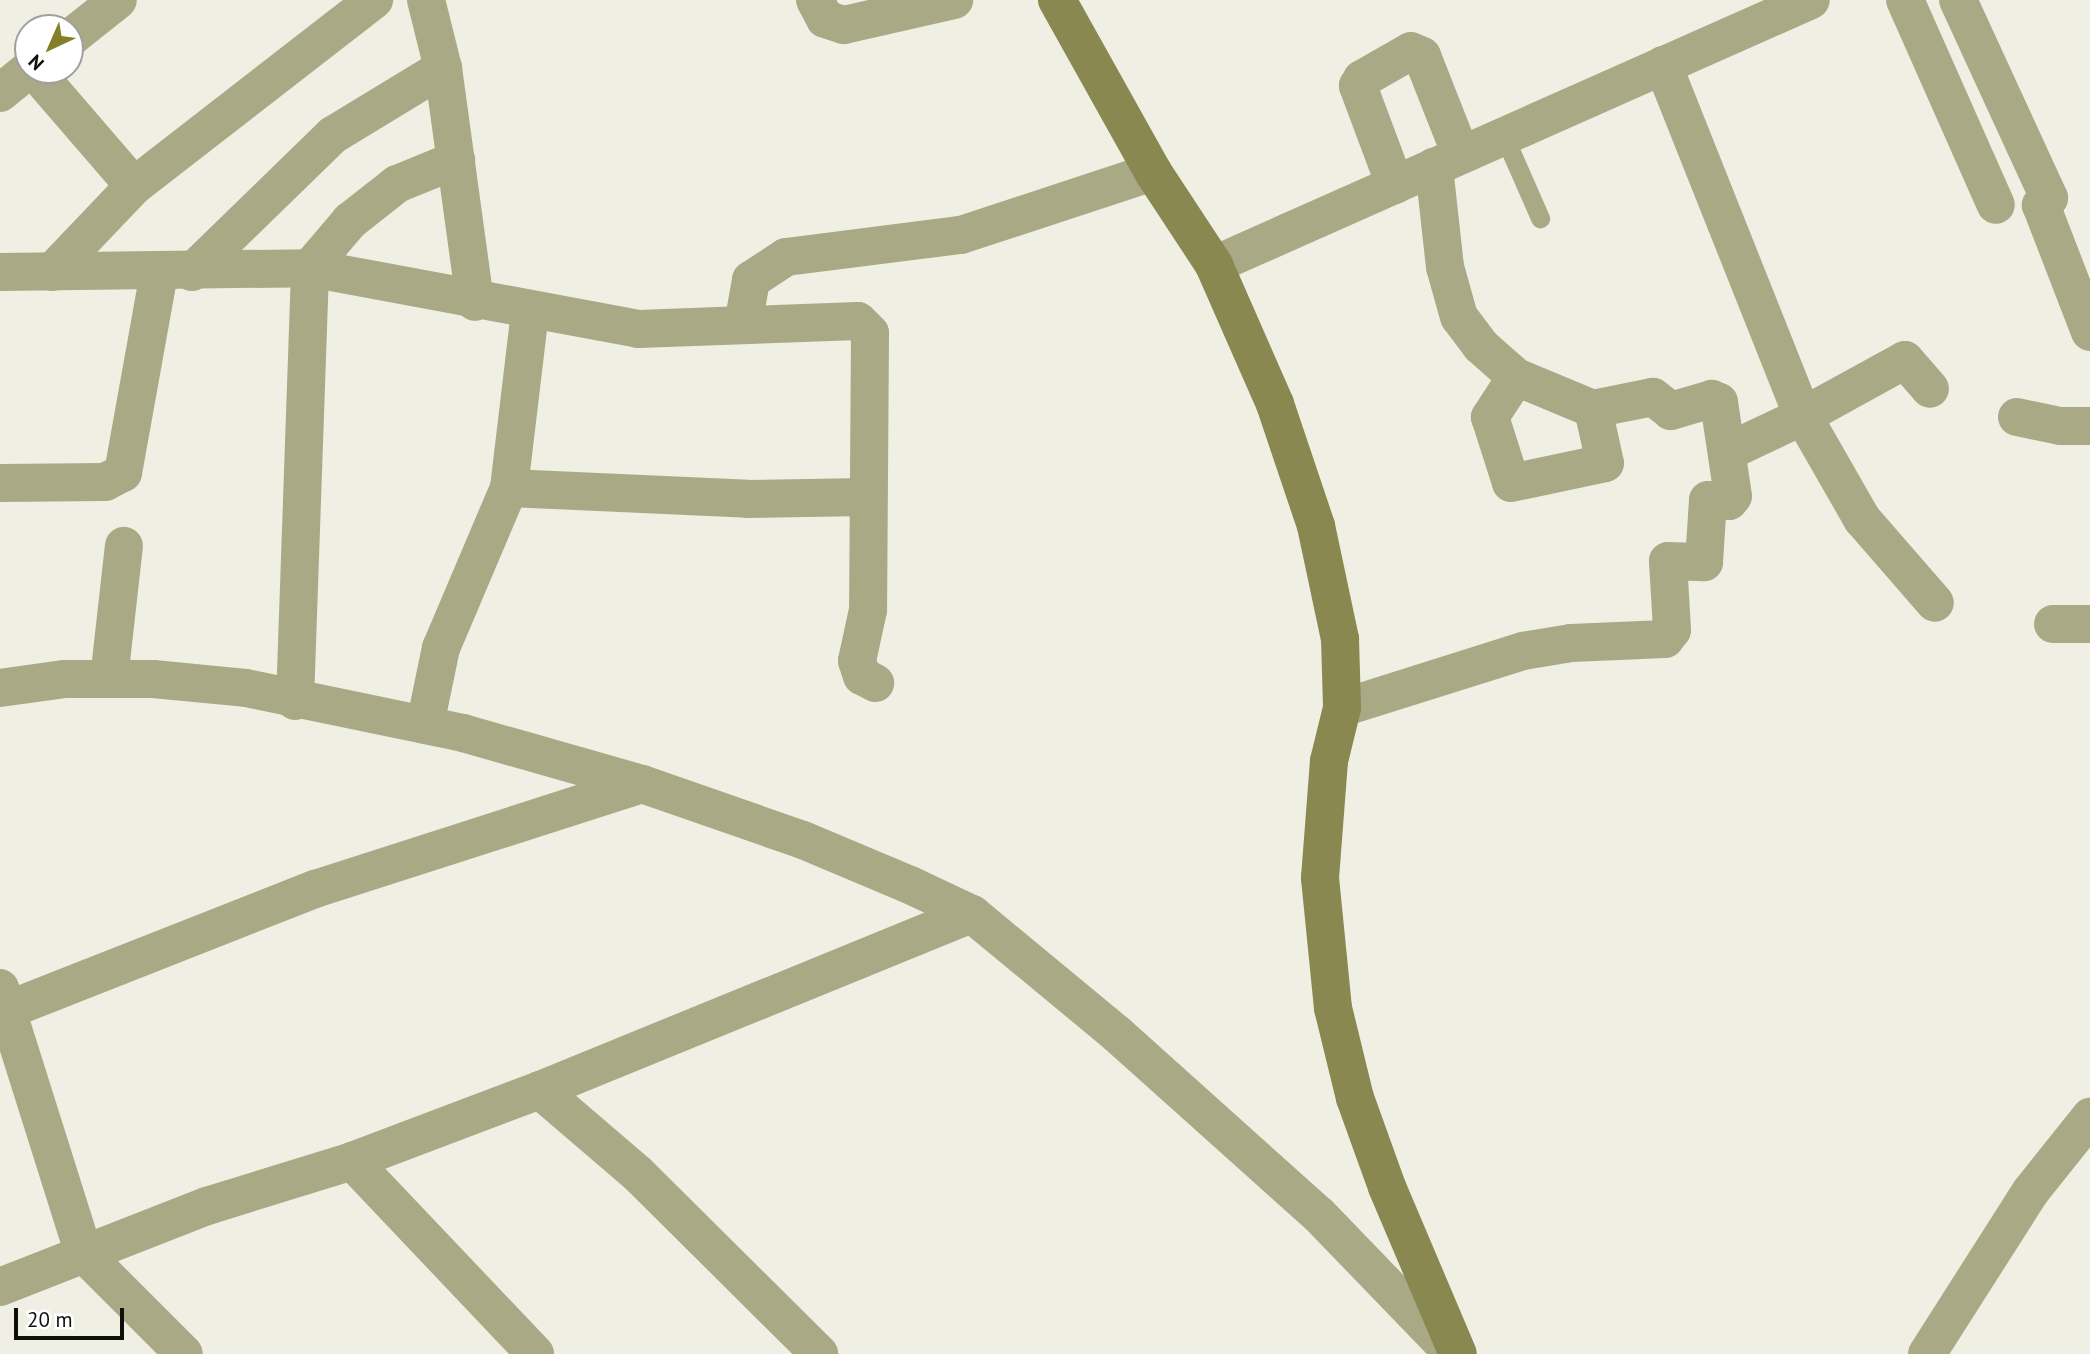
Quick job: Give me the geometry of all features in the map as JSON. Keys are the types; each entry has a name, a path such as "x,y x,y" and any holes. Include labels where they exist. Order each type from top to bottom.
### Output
{"main road":[{"path":"1056,0 1153,172 1214,265 1275,404 1316,526 1340,639 1342,708 1329,761 1320,878 1333,1008 1355,1098 1387,1187 1455,1354"}],"street":[{"path":"84,27 118,0"},
{"path":"52,272 134,186 374,0"},
{"path":"426,0 443,68 475,302"},
{"path":"815,0 825,19 844,25 954,0"},
{"path":"1214,265 1811,0"},
{"path":"1905,0 1996,205"},
{"path":"1958,0 2049,198 2041,205 2090,332"},
{"path":"1342,708 1523,651 1570,643 1665,639 1672,630 1668,561 1702,563 1707,558 1708,500 1732,498 1721,404 1712,399 1675,411 1666,410 1653,397 1593,409 1516,377 1481,346 1459,317 1444,267 1448,161 1422,56 1411,51 1362,79 1358,86 1395,185"},
{"path":"1663,65 1803,416 1862,519 1935,603"},
{"path":"0,483 105,482 123,473 176,272 333,135 443,68"},
{"path":"0,93 14,82"},
{"path":"46,84 134,186"},
{"path":"295,701 310,268 350,222 397,184 456,160"},
{"path":"743,325 751,280 786,257 961,235 1153,172"},
{"path":"0,272 176,272 310,268 475,302 638,329 858,321 866,326 870,333 868,610 857,661 862,676 875,683"},
{"path":"425,725 441,648 509,488 530,312"},
{"path":"1727,452 1803,416 1915,349 1930,389"},
{"path":"1516,377 1490,417 1511,483 1605,463 1593,409"},
{"path":"2017,416 2060,426 2090,426"},
{"path":"509,488 748,499 867,497"},
{"path":"109,679 124,546"},
{"path":"0,688 109,679 246,688 295,701 425,725 642,784 803,840 972,914 1117,1034 1318,1215 1455,1354"},
{"path":"184,1354 84,1255 2,1004 315,889 642,784"},
{"path":"0,1287 207,1206 352,1161 540,1090 972,914"},
{"path":"540,1090 637,1173 820,1354"},
{"path":"1927,1354 2031,1191 2090,1117"},
{"path":"352,1161 535,1354"}],"lane":[{"path":"1504,136 1540,218"}]}
